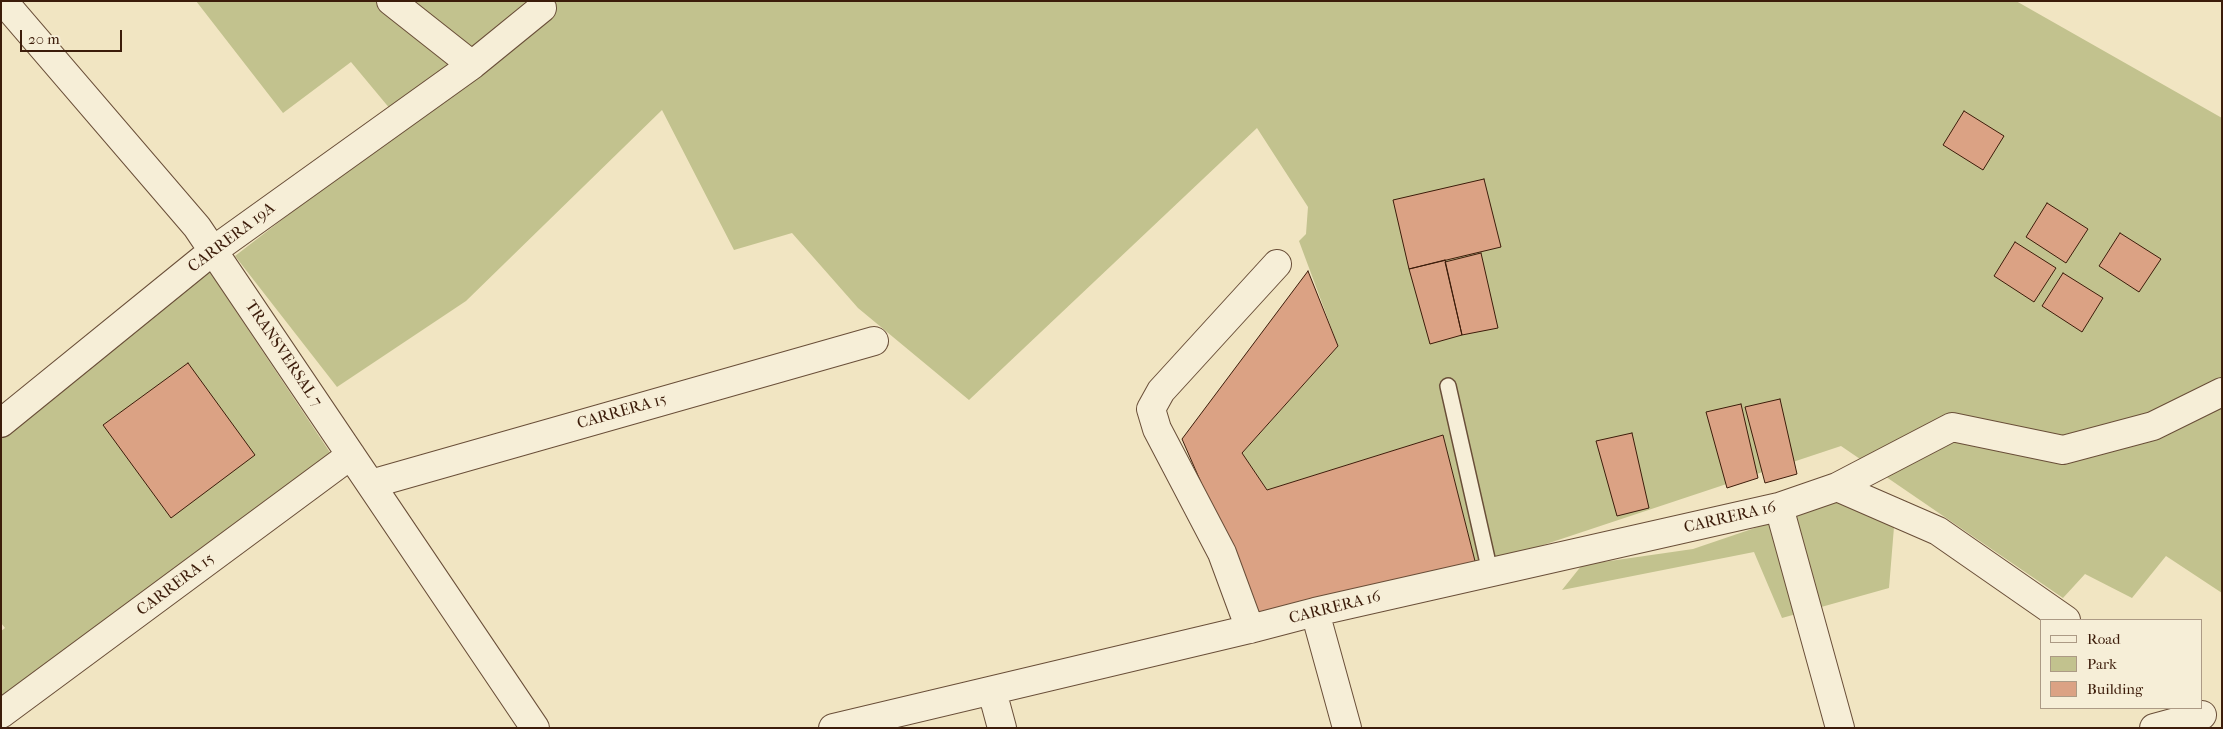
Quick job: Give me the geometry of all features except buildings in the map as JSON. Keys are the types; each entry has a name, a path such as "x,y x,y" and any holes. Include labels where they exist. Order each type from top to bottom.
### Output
{"street":[{"name":"TRANSVERSAL 7","path":"3,1 198,227 535,728"},
{"path":"391,1 472,65"},
{"name":"CARRERA 19A","path":"1,423 214,250 472,65 542,8"},
{"path":"1250,629 1222,553 1157,429 1151,409 1162,391 1277,264"},
{"name":"CARRERA 15","path":"371,484 874,340"},
{"name":"CARRERA 16","path":"833,728 1315,612 1779,507 1837,487 1952,427 2062,450 2152,426 2222,392"},
{"name":"CARRERA 15","path":"1,714 351,455"},
{"path":"1837,487 1938,531 2065,619"},
{"path":"1779,507 1840,728"},
{"path":"1315,612 1347,728"},
{"path":"992,691 1002,728"},
{"path":"2154,728 2205,717"}],"lane":[{"path":"1448,386 1490,572"}],"green space":[{"path":"196,1 400,1 462,61 391,110 351,62 283,113"},
{"path":"412,1 537,1 470,58"},
{"path":"542,1 2016,1 2222,118 2222,593 2166,556 2132,598 2085,574 2063,598 1841,446 1507,557 1476,565 1443,435 1267,490 1242,453 1338,346 1299,241 1306,234 1308,207 1257,128 969,400 858,308 792,233 734,250 662,110 466,301 337,387 235,256 552,11"},
{"path":"205,265 333,457 1,705 1,631 5,628 1,623 1,433"},
{"path":"1835,496 1894,527 1889,588 1782,618 1754,552 1562,590 1582,565 1693,549 1799,513"}]}
